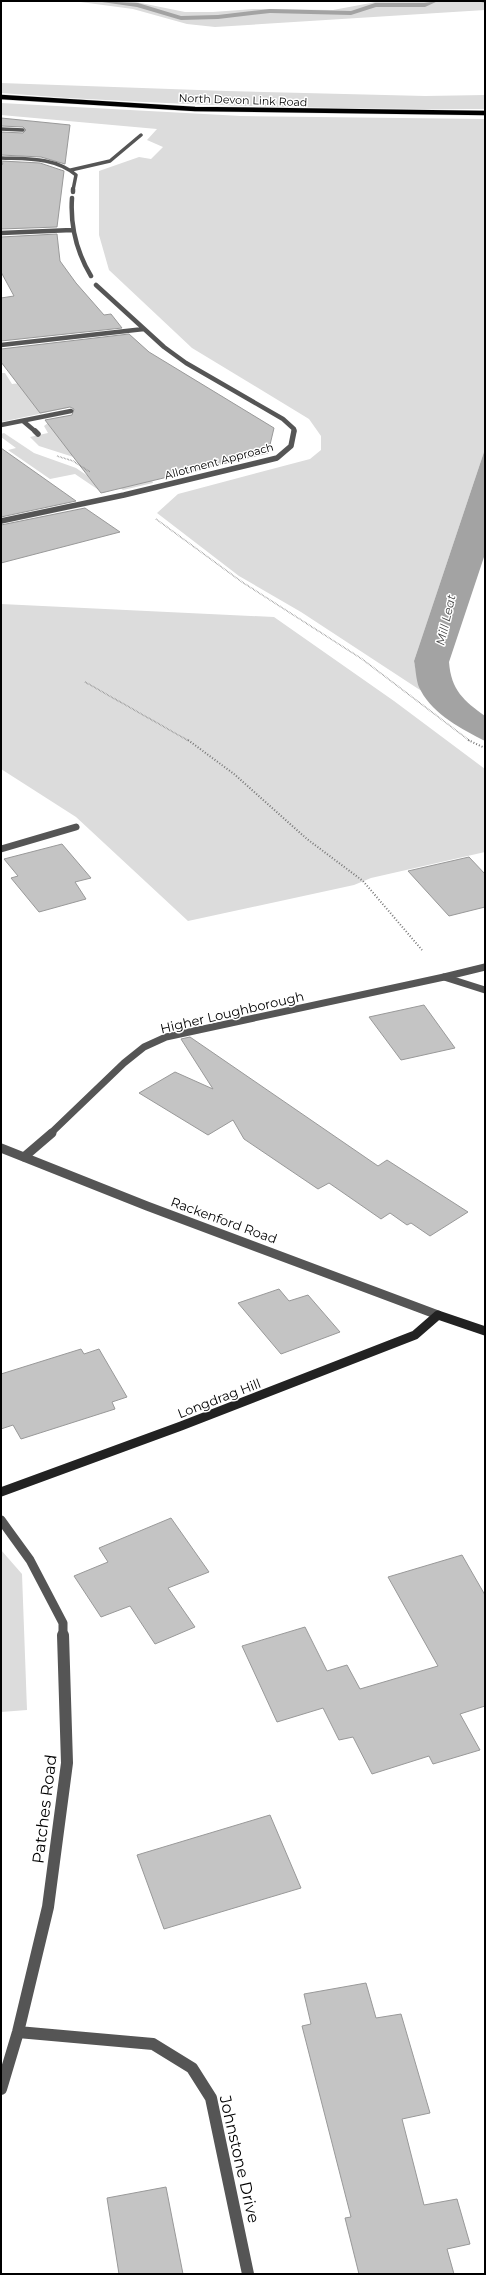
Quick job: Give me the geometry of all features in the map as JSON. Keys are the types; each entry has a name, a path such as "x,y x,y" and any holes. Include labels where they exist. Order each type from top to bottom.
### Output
{"highway":[{"name":"North Devon Link Road","path":"1,97 202,109 485,113"}],"main road":[{"path":"438,1314 485,1331"},
{"name":"Longdrag Hill","path":"1,1492 182,1426 415,1335 438,1314"}],"street":[{"path":"1,129 23,130"},
{"path":"1,158 49,162 72,170 110,163 119,157 141,135"},
{"path":"72,170 76,175 73,192"},
{"path":"72,198 70,217 72,230 77,249 91,276"},
{"path":"1,233 72,230"},
{"name":"Allotment Approach","path":"1,521 124,496 277,458 292,449 296,439 294,429 283,419 186,363 144,329 96,285"},
{"path":"1,345 144,329"},
{"path":"1,425 71,411"},
{"path":"23,421 38,434"},
{"path":"1,849 76,827"},
{"path":"444,977 485,967"},
{"name":"Higher Loughborough","path":"24,1157 69,1118 124,1063 144,1047 166,1037 444,977 485,990"},
{"name":"Rackenford Road","path":"1,1148 147,1206 438,1314"},
{"name":"Patches Road","path":"1,1520 30,1560 63,1623 67,1763 48,1907 18,2032 1,2089"},
{"name":"Johnstone Drive","path":"18,2032 153,2044 192,2068 211,2098 248,2274"}],"path":[{"path":"52,455 73,461 124,496 242,582 362,659 465,738 485,748"},
{"path":"85,682 180,734 234,774 307,839 364,881 444,977"}],"shaded area":[{"path":"73,1 131,1 185,12 213,12 253,9 333,10 376,2 485,1 485,10 215,27 187,24 133,9"},
{"path":"1,83 425,96 485,95 485,109 243,106 122,101 1,93"},
{"path":"1,103 241,116 485,119 485,449 414,661 420,690 301,612 239,576 157,513 178,494 310,459 321,450 321,436 309,419 192,348 109,270 99,235 99,171 139,157 151,159 163,147 147,140 157,129 1,115"},
{"path":"1,373 5,373 12,384 38,381 52,397 67,408 1,422"},
{"path":"52,420 152,480 153,483 123,490 86,461 39,446 30,437 48,433 44,426"},
{"path":"4,433 34,453 76,468 110,491 103,493 75,474 50,479 8,450 16,448 1,437 1,434"},
{"path":"1,604 274,617 394,701 485,769 485,852 371,878 354,885 188,921 76,817 1,769"},
{"path":"1,1550 22,1574 27,1710 1,1712"}],"water":[{"name":"Mill Leat","path":"485,449 485,554 449,662 450,672 460,694 465,700 485,716 485,741 467,732 433,707 419,688 414,661"}],"building":[{"path":"1,118 70,125 65,164 41,157 1,155 1,132 23,133 26,130 23,127 1,126"},
{"path":"1,161 40,163 64,171 57,227 1,229 1,165 3,164"},
{"path":"57,234 60,261 76,283 104,315 111,314 122,328 1,341 1,298 14,296 1,272 1,237"},
{"path":"129,334 149,352 274,428 268,453 101,493 45,420 72,415 74,409 70,407 40,413 1,362 1,349"},
{"path":"1,448 76,501 1,517"},
{"path":"85,508 120,532 1,563 1,525"},
{"path":"62,844 91,878 75,882 86,899 39,912 11,878 18,876 4,859"},
{"path":"469,857 485,874 485,907 449,916 408,871"},
{"path":"424,1005 455,1048 401,1060 369,1017"},
{"path":"190,1037 378,1166 387,1160 468,1212 430,1236 411,1223 407,1225 390,1213 381,1219 329,1183 318,1189 244,1139 233,1120 208,1135 139,1093 175,1072 213,1089 181,1039"},
{"path":"279,1289 289,1301 308,1295 340,1332 281,1354 238,1303"},
{"path":"81,1349 84,1354 99,1349 127,1397 112,1402 115,1409 21,1439 13,1425 1,1429 1,1374"},
{"path":"171,1518 209,1572 168,1588 195,1627 155,1644 130,1606 101,1617 74,1576 108,1562 99,1548"},
{"path":"462,1555 485,1595 485,1706 460,1714 480,1750 433,1764 429,1756 372,1774 353,1737 339,1740 323,1708 277,1722 242,1646 305,1627 327,1671 347,1665 360,1689 438,1666 388,1577"},
{"path":"270,1815 301,1888 164,1929 137,1855"},
{"path":"366,1983 376,2018 401,2014 430,2113 402,2119 424,2205 457,2199 470,2244 447,2249 454,2274 359,2274 345,2218 351,2217 302,2026 311,2024 304,1994"},
{"path":"166,2187 183,2274 119,2274 107,2198"}],"waterway":[{"path":"98,1 138,5 181,18 218,17 270,11 351,13 375,5 425,5 435,1"},
{"path":"480,1 485,1"}]}
